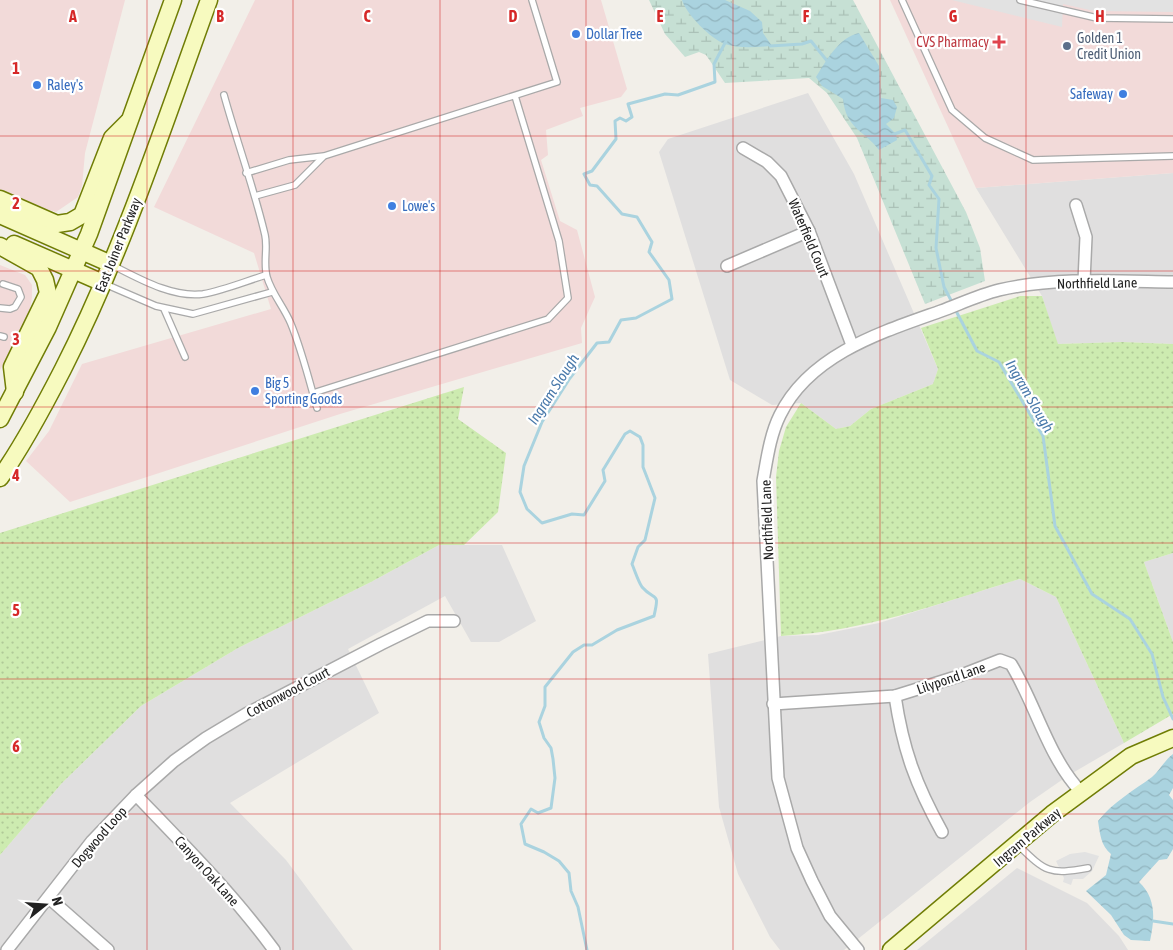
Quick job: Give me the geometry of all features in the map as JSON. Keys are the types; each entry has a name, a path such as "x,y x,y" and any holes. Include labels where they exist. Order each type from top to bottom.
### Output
{"main road":[{"path":"0,419 48,327 74,270 105,194 173,0"},
{"name":"East Joiner Parkway","path":"0,478 53,389 103,283 209,0"},
{"path":"0,199 57,224 70,222 82,215 112,138 130,121"},
{"path":"0,215 111,264"},
{"path":"0,238 103,283"},
{"path":"0,246 39,268 45,280 48,293 12,367 15,392"},
{"name":"Ingram Parkway","path":"891,950 1082,792 1131,756 1173,738"}],"street":[{"name":"Waterfield Court","path":"743,148 767,162 781,176 809,231 852,345"},
{"path":"1076,205 1086,237 1084,281"},
{"path":"727,266 809,231"},
{"name":"Northfield Lane","path":"858,950 830,916 796,848 778,778 773,704 772,630 764,481 768,450 780,415 794,393 810,376 852,345 999,290 1084,281 1173,282"},
{"name":"Cottonwood Court","path":"136,795 174,762 206,738 254,709 428,621 454,621"},
{"name":"Lilypond Lane","path":"773,704 895,696 959,676 1000,660 1011,664 1055,755 1070,780 1082,792"},
{"path":"895,696 900,734 909,764 921,794 942,832"},
{"name":"Dogwood Loop","path":"7,950 92,841 136,795"},
{"name":"Canyon Oak Lane","path":"136,795 207,870 274,950"},
{"path":"49,898 108,950"}],"lane":[{"path":"246,173 290,160 324,156 557,82 532,0"},
{"path":"902,0 952,110 985,138 1033,160 1173,156"},
{"path":"1020,0 1042,3 1098,18 1173,19"},
{"path":"224,96 246,173 255,196 265,238 266,275 272,292 282,304 292,325 317,408"},
{"path":"313,393 548,319 568,298 559,241 543,195 515,96"},
{"path":"255,196 295,186 324,156"},
{"path":"111,264 160,287 182,293 201,294 266,275"},
{"path":"103,283 164,309 193,314 272,292"},
{"path":"0,308 10,309 16,307 21,297 18,289 3,284"},
{"path":"164,309 185,357"},
{"path":"1018,845 1040,867 1063,873 1088,868"}],"shaded area":[{"path":"0,0 125,0 85,153 82,186 78,197 56,212 0,195"},
{"path":"255,0 601,0 627,89 621,97 580,108 583,116 546,130 548,155 541,160 560,221 577,230 595,297 581,328 582,343 340,414 70,502 26,461 49,431 82,364 271,309 254,253 154,207"},
{"path":"890,0 1173,0 1173,173 976,188"},
{"path":"952,0 1173,0 1173,12 1094,11 1063,4 1062,27"},
{"path":"808,93 854,174 938,369 933,384 871,409 850,426 836,429 801,403 772,405 730,380 659,152 668,139"},
{"path":"1173,173 1173,344 1122,342 1057,344 1042,296 976,188"},
{"path":"0,265 25,275 32,285 32,297 29,314 0,370"},
{"path":"439,545 502,545 536,621 499,642 471,642 445,596 348,649 379,713 230,803 286,860 353,950 0,950 0,855 62,783 141,706 238,648 371,582"},
{"path":"1173,553 1173,642 1144,562"},
{"path":"1020,579 1056,597 1124,743 1069,775 1030,802 844,950 780,950 770,937 738,874 719,807 708,654 781,636 818,635 879,623"},
{"path":"1085,852 1099,856 1092,871 1083,879 1073,879 1071,885 1063,882 1064,878 1056,861 1070,854"},
{"path":"1017,868 1087,903 1119,936 1128,950 917,950"}],"green space":[{"path":"649,0 853,0 966,212 980,248 985,281 925,304 857,138 827,93 809,78 725,83 706,55 699,52 685,57 665,34"},
{"path":"1020,296 1042,296 1058,344 1122,342 1173,344 1173,553 1144,562 1173,642 1173,714 1124,743 1056,597 1020,579 932,607 872,623 842,629 781,636 776,477 779,451 786,427 801,403 836,429 850,426 871,409 933,384 938,369 921,328"},
{"path":"464,387 458,419 506,453 498,512 464,545 439,545 371,582 238,648 141,706 62,783 0,855 0,533"}],"water":[{"path":"682,0 725,0 750,11 762,22 763,33 772,46 736,47 719,41 706,32 694,19 684,6"},
{"path":"859,33 879,66 881,98 893,100 897,107 894,118 886,124 896,134 897,140 879,150 852,123 845,109 843,99 822,86 816,77 839,44 852,35"},
{"path":"1173,754 1173,788 1169,795 1173,800 1173,849 1167,859 1159,860 1139,882 1149,895 1153,909 1150,941 1131,940 1124,935 1111,915 1086,891 1106,875 1111,854 1103,843 1098,821 1117,802 1152,777"}],"waterway":[{"name":"Ingram Slough","path":"587,950 578,907 571,891 569,873 559,861 525,844 521,824 531,809 538,813 551,808 555,778 553,759 551,748 544,738 539,722 545,706 545,687 573,652 584,645 592,645 617,630 654,616 656,599 642,587 632,564 638,547 645,540 655,498 643,467 643,445 640,437 630,431 625,434 603,470 605,481 584,515 572,514 542,523 527,509 520,492 524,466 542,422 570,378 597,343 609,342 621,320 636,318 672,299 669,280 649,252 652,242 637,217 622,214 597,186 590,185 584,174 592,171 616,139 615,121 620,118 626,121 632,117 628,104 665,94 678,95 715,82 714,64 726,41"},
{"name":"Ingram Slough","path":"770,46 802,44 811,41 828,62"},
{"name":"Ingram Slough","path":"892,135 905,130 932,176 929,185 939,199 936,248 944,287 953,304"},
{"name":"Ingram Slough","path":"955,309 977,351 999,362 1043,436 1055,526 1092,594 1130,619 1152,654 1163,697 1173,719"},
{"path":"1153,921 1173,924"}],"place":[{"name":"Dollar Tree","path":"576,34"},
{"name":"CVS Pharmacy","path":"999,42"},
{"name":"Golden 1 Credit Union","path":"1067,46"},
{"name":"Raley's","path":"37,85"},
{"name":"Safeway","path":"1123,94"},
{"name":"Lowe's","path":"392,206"},
{"name":"Big 5 Sporting Goods","path":"255,391"}]}
